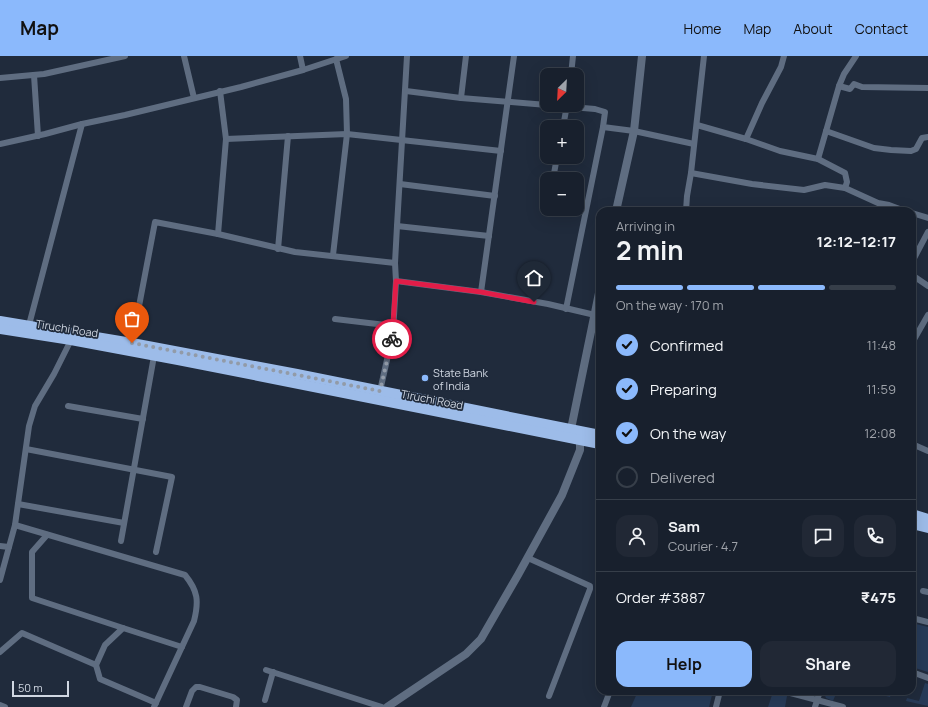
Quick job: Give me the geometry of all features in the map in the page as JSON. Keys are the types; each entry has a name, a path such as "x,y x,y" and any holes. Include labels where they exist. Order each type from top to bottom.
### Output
{"highway":[{"name":"Tiruchi Road","path":"0,321 132,343 596,435"},
{"name":"Tiruchi Road","path":"0,329 71,340 596,443"},
{"path":"916,515 928,519"},
{"path":"916,525 928,528"}],"street":[{"path":"0,78 44,74 125,56"},
{"path":"184,56 194,98"},
{"path":"300,56 303,70"},
{"path":"0,144 194,98 303,70 346,56"},
{"path":"380,391 394,326 396,281 395,264 407,56"},
{"path":"461,98 466,56"},
{"path":"481,292 514,56"},
{"path":"572,68 573,56"},
{"path":"617,207 634,131 642,56"},
{"path":"686,207 704,56"},
{"path":"746,138 781,67 784,56"},
{"path":"818,159 839,86 844,74 856,56"},
{"path":"333,256 347,134 346,99 336,60"},
{"path":"34,75 38,136"},
{"path":"839,86 850,89 854,84 862,87 928,88"},
{"path":"218,234 226,139 220,91"},
{"path":"406,91 461,98 540,104"},
{"path":"566,309 605,112 584,108"},
{"path":"29,325 82,124"},
{"path":"696,125 746,138 780,151 818,159 845,173 847,182 845,188"},
{"path":"603,127 634,131 694,144"},
{"path":"826,131 874,148 911,152 916,149 922,138 928,137"},
{"path":"226,139 347,134 501,150"},
{"path":"278,249 288,136"},
{"path":"691,173 752,184 804,190 825,185 845,188 878,203 894,207"},
{"path":"400,184 494,196"},
{"path":"916,215 928,218"},
{"path":"132,343 155,222 218,234 294,252 395,264"},
{"path":"397,226 489,236"},
{"path":"916,255 928,232"},
{"path":"916,278 928,286"},
{"path":"396,281 481,292 595,315"},
{"path":"570,429 596,310"},
{"path":"916,336 928,315"},
{"path":"335,319 394,326"},
{"path":"0,580 15,526 26,449 35,406 54,374 71,340"},
{"path":"121,541 154,356"},
{"path":"68,406 143,419"},
{"path":"388,707 466,654 482,639 562,494 580,450 580,440"},
{"path":"916,446 928,451"},
{"path":"26,449 172,478 156,552"},
{"path":"18,504 124,523"},
{"path":"15,526 184,575 195,591 197,607 194,621 155,705 100,679 96,666 106,645 123,628"},
{"path":"47,535 32,552 32,598 182,647"},
{"path":"0,546 9,547"},
{"path":"528,558 590,586 549,696"},
{"path":"916,619 928,622"},
{"path":"0,652 22,633 96,666"},
{"path":"266,670 382,707"},
{"path":"265,700 273,672"},
{"path":"916,674 928,678"},
{"path":"186,707 192,691 196,687 233,697 237,700 236,707"},
{"path":"604,707 608,695"},
{"path":"716,707 719,695"},
{"path":"798,695 843,707"},
{"path":"815,707 819,695"},
{"path":"0,705 5,707"}],"shaded area":[{"path":"916,624 928,627 928,672 916,668"},
{"path":"925,683 928,684 928,706 906,701 907,698 919,701"},
{"path":"636,695 712,695 709,707 631,707"},
{"path":"772,695 787,696 785,707 768,707"},
{"path":"825,695 835,695 833,701 826,698"}],"way so far":[{"path":"132,343 380,391 392,339"}],"place":[{"name":"State Bank of India","path":"425,378"}],"route":[{"path":"392,339 396,281 481,292 534,302"}]}
